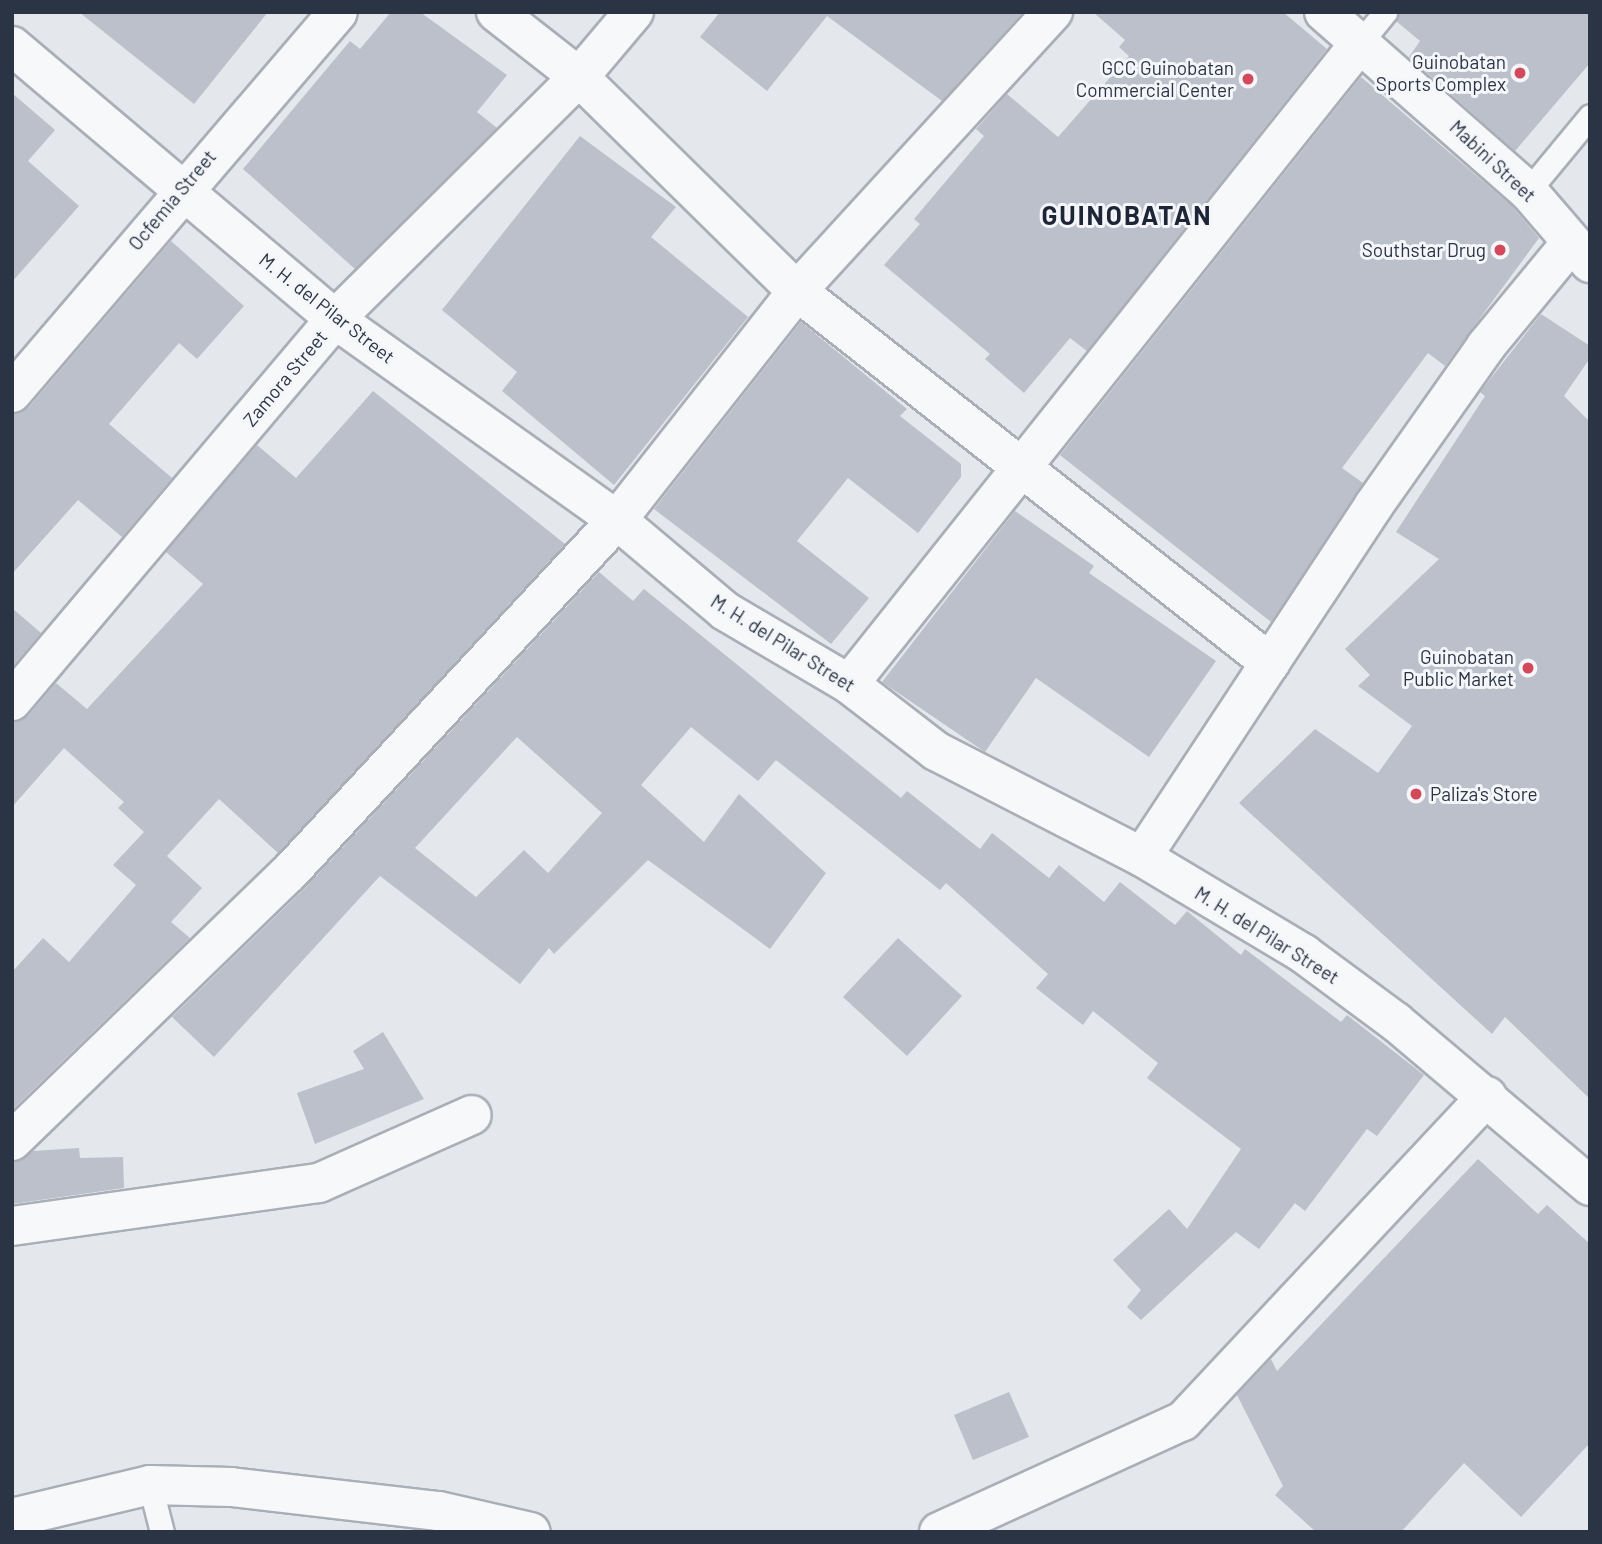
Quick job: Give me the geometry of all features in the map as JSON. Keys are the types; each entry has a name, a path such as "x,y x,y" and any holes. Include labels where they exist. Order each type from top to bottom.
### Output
{"street":[{"name":"Ocfemia Street","path":"12,393 181,188 338,12"},
{"path":"496,12 579,77 797,291 1016,467 1270,663"},
{"name":"Zamora Street","path":"12,701 335,319 579,77 634,12"},
{"path":"12,1141 289,873 617,520 797,291 1053,12"},
{"name":"Mabini Street","path":"1324,12 1528,191 1580,253"},
{"path":"849,684 1016,467 1360,43"},
{"name":"M. H. del Pilar Street","path":"12,46 335,319 617,520 726,611 849,684 936,751 1142,857 1304,954 1487,1096 1590,1186"},
{"path":"1142,857 1270,663 1486,346 1580,253"},
{"path":"939,1532 1063,1481 1183,1421 1487,1096"},
{"path":"12,1226 319,1183 472,1115"},
{"path":"12,1518 150,1485 231,1487 439,1511 531,1532"}],"lane":[{"path":"1360,43 1385,12"},
{"path":"1528,191 1590,116"},
{"path":"150,1485 162,1532"}],"building":[{"path":"79,12 268,12 194,104"},
{"path":"391,12 420,12 507,75 477,112 497,128 355,269 243,169 350,41 360,49"},
{"path":"720,12 1023,12 942,101 827,16 767,91 700,37"},
{"path":"1093,12 1283,12 1327,49 1087,351 1070,338 1024,393 985,359 990,354 884,265 920,224 914,219 984,136 976,129 1007,94 1058,137 1129,56 1119,47 1125,40"},
{"name":"Guinobatan Sports Complex","path":"1399,12 1590,12 1590,63 1515,151 1409,57 1420,41 1396,21"},
{"path":"1361,77 1512,206 1539,238 1445,366 1428,353 1342,468 1363,483 1271,622 1060,455"},
{"path":"12,93 55,130 28,161 79,206 12,282"},
{"path":"580,136 676,207 651,237 748,317 614,485 502,391 517,372 442,310"},
{"path":"171,241 244,306 197,359 179,343 109,424 172,478 122,537 78,500 12,574 12,414 29,407"},
{"path":"1541,314 1590,346 1590,358 1564,396 1590,422 1590,1099 1505,1017 1492,1034 1239,803 1315,729 1378,773 1412,726 1358,686 1370,675 1345,649 1439,559 1396,532 1485,396 1480,392"},
{"path":"801,322 907,409 900,416 961,464 961,477 918,533 848,478 797,541 869,598 831,644 654,509"},
{"path":"373,391 565,544 278,853 219,799 167,856 202,888 171,922 190,938 12,1110 12,972 43,938 69,962 136,885 113,865 144,832 118,808 124,802 64,748 12,807 12,722 28,716 56,683 87,709 203,584 166,552 257,445 296,478"},
{"path":"1015,511 1094,566 1089,573 1216,661 1149,757 1036,678 985,752 882,682"},
{"path":"599,572 633,601 644,589 901,798 907,791 980,849 992,833 1049,878 1059,865 1104,902 1120,882 1175,925 1187,911 1241,955 1245,949 1341,1022 1347,1015 1424,1075 1377,1136 1367,1129 1305,1211 1295,1203 1259,1249 1236,1232 1141,1320 1127,1307 1141,1290 1113,1260 1169,1209 1187,1229 1241,1149 1147,1078 1158,1063 1093,1011 1083,1025 1036,988 1048,974 946,883 940,890 776,760 758,781 691,727 641,785 704,842 739,794 826,873 770,949 648,860 554,954 549,948 520,984 380,876 214,1057 172,1017 305,888","holes":["517,737 602,813 548,873 524,850 476,897 415,848"]},
{"path":"12,608 41,633 12,667"},
{"path":"898,938 962,996 907,1056 843,997"},
{"path":"383,1032 424,1099 315,1144 297,1093 364,1069 353,1051"},
{"path":"79,1148 80,1158 123,1157 124,1188 12,1204 12,1162 33,1151"},
{"path":"1478,1159 1538,1214 1547,1205 1590,1244 1590,1443 1521,1517 1464,1463 1401,1532 1316,1532 1275,1495 1283,1486 1237,1395 1271,1359 1277,1371"},
{"path":"1009,1392 1029,1437 973,1460 954,1415"}],"place":[{"name":"Guinobatan Sports Complex","path":"1520,73"},
{"name":"GCC Guinobatan Commercial Center","path":"1248,79"},
{"name":"Southstar Drug","path":"1500,250"},
{"name":"Guinobatan Public Market","path":"1528,668"},
{"name":"Paliza's Store","path":"1416,794"}],"district":[{"name":"GUINOBATAN","path":"1127,215"}]}
